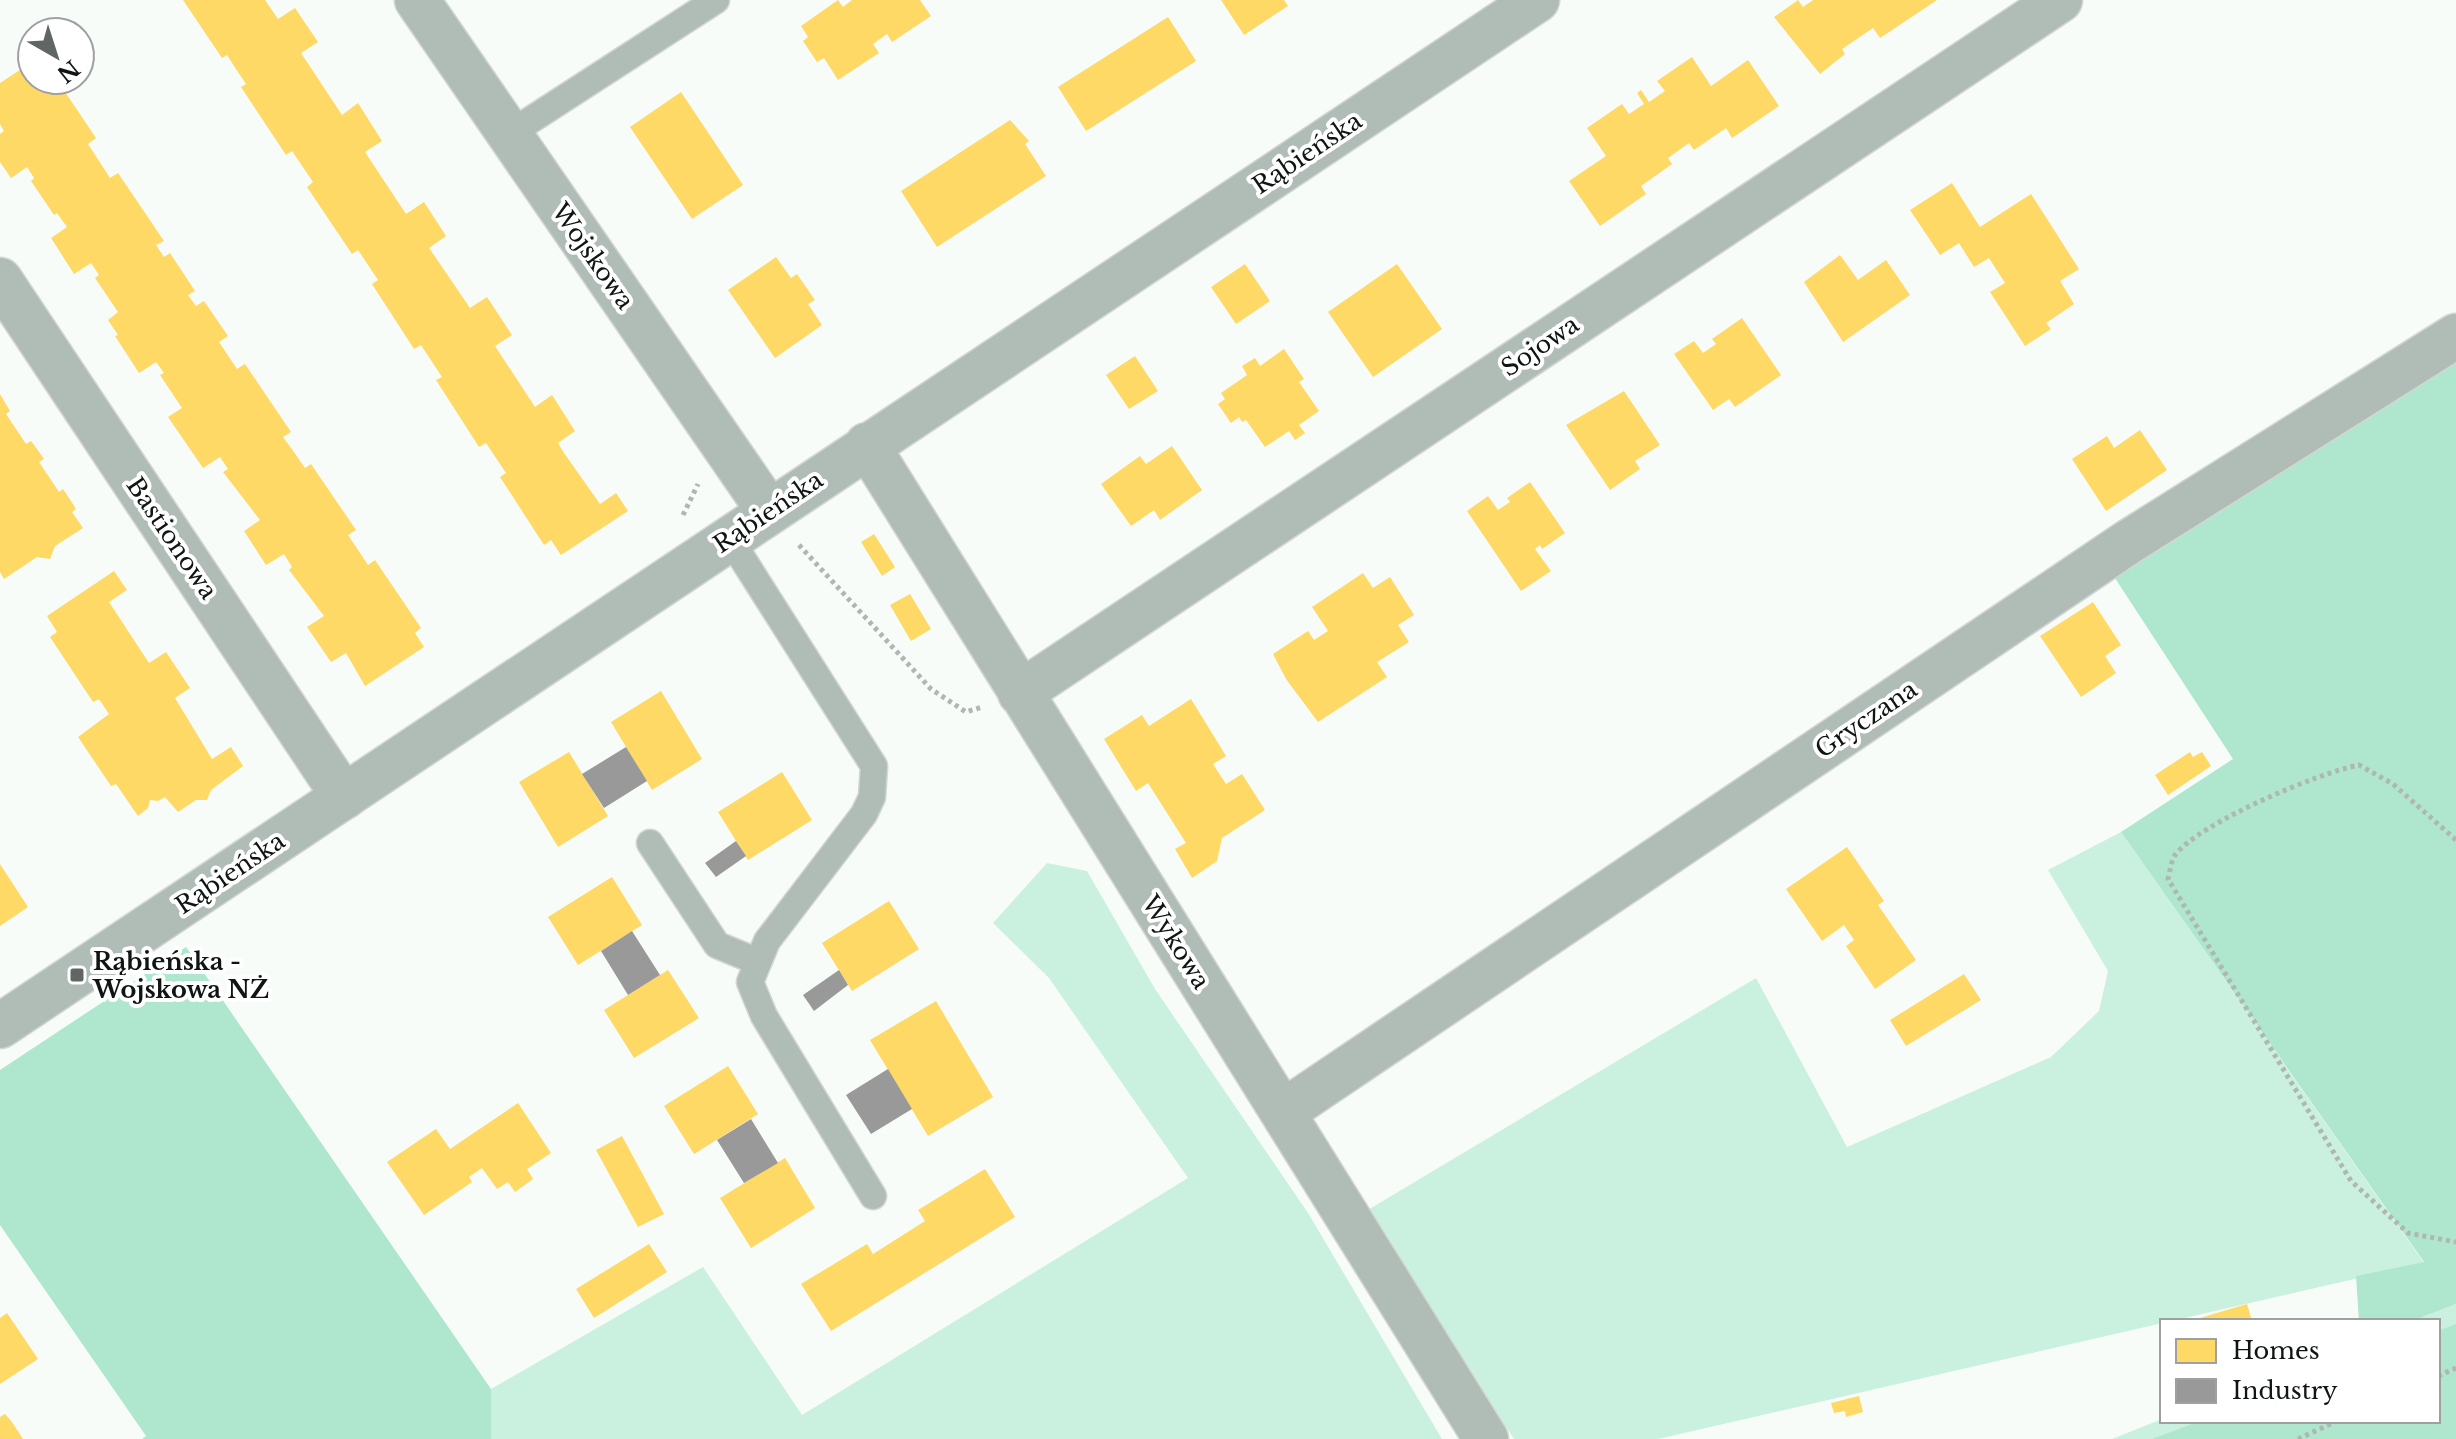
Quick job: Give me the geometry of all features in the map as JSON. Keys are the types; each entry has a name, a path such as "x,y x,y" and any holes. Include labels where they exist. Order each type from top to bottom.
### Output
{"street":[{"name":"Wojskowa","path":"417,0 769,511"},
{"name":"Rąbieńska","path":"0,1026 1537,0"},
{"name":"Sojowa","path":"1020,693 2060,0"},
{"name":"Bastionowa","path":"0,280 344,797"},
{"name":"Gryczana","path":"1283,1112 2127,543 2456,336"},
{"name":"Wykowa","path":"867,445 1486,1439"}],"lane":[{"path":"509,134 716,0"},
{"path":"730,539 874,766 872,797 864,814 767,941 756,961 750,982 755,999 873,1196"},
{"path":"650,843 717,945 756,961"}],"path":[{"path":"681,518 717,436"},
{"path":"769,511 931,689 966,712 1020,693"},
{"path":"2456,840 2393,784 2359,765 2326,771 2212,827 2175,856 2168,879 2351,1181 2408,1233 2456,1242"},
{"path":"2298,1439 2333,1423"}],"green space":[{"path":"2456,362 2456,1304 2417,1319 2359,1319 2356,1276 2424,1262 2121,832 2233,759 2113,575"},
{"path":"2121,832 2424,1263 2180,1319 2160,1319 2160,1324 1658,1439 1514,1439 1366,1211 1756,978 1847,1147 2051,1057 2099,1011 2108,971 2048,870"},
{"path":"1047,863 1087,871 1155,989 1308,1213 1442,1439 491,1439 491,1389 703,1267 802,1415 1188,1178 1049,978 993,923"},
{"path":"186,947 491,1389 491,1439 142,1439 146,1436 0,1225 0,1070"},
{"path":"2456,1304 2456,1439 2112,1439 2160,1420 2160,1423 2440,1423 2440,1319 2417,1319"},
{"path":"2456,1324 2456,1439 2152,1439 2195,1423 2440,1423 2440,1330"}],"building: Homes":[{"path":"183,0 265,0 278,19 295,8 318,42 301,53 342,115 358,103 382,141 365,152 398,202 406,214 424,202 446,236 429,248 470,308 487,297 512,335 495,346 535,407 552,395 575,431 558,443 564,453 600,504 616,493 628,511 561,555 551,540 544,545 500,477 506,473 486,443 479,447 436,380 442,377 421,345 414,349 372,284 378,280 358,250 352,254 307,187 313,182 292,151 286,155 241,87 246,84 227,55 222,58"},
{"path":"838,0 843,7 852,0 920,0 931,16 892,42 887,34 873,44 879,53 838,80 824,58 817,62 803,41 808,37 801,26"},
{"path":"1221,0 1284,0 1288,6 1244,35"},
{"path":"1798,0 1803,7 1813,0 1937,0 1880,38 1873,28 1842,49 1845,54 1820,74 1774,17"},
{"path":"1168,17 1196,61 1086,131 1058,87"},
{"path":"1692,57 1711,86 1748,60 1779,106 1732,138 1726,128 1694,150 1689,143 1668,158 1672,164 1641,186 1646,194 1600,226 1569,181 1606,156 1587,128 1622,104 1629,114 1644,104 1637,93 1641,90 1649,102 1665,91 1657,81"},
{"path":"16,72 16,96 68,96 96,138 88,144 110,178 118,173 164,241 156,245 164,257 170,253 195,291 188,295 196,306 204,301 228,336 219,342 237,369 245,364 291,432 283,437 305,468 311,464 356,530 348,535 368,565 375,560 421,628 415,633 424,647 365,686 346,653 331,662 307,627 324,616 289,570 292,567 284,554 266,565 244,531 260,520 223,472 228,469 220,457 203,468 168,417 182,408 160,375 164,373 156,362 139,373 115,336 118,335 108,320 118,312 95,278 99,275 91,263 74,274 51,238 67,227 57,213 54,215 31,181 34,178 27,167 11,178 0,162 0,134 4,131 0,124 0,83"},
{"path":"681,92 743,185 692,219 630,127"},
{"path":"1010,120 1029,141 1025,144 1046,176 937,247 901,191"},
{"path":"1952,183 1980,227 2031,194 2079,269 2060,281 2074,304 2046,323 2051,329 2025,346 1990,292 2005,283 1989,258 1974,267 1959,243 1940,255 1910,210"},
{"path":"1840,255 1858,280 1886,260 1910,295 1843,342 1804,282"},
{"path":"776,257 791,278 797,274 815,300 808,304 822,325 775,358 728,290"},
{"path":"1245,264 1270,301 1236,324 1211,287"},
{"path":"1397,264 1442,329 1373,377 1328,312"},
{"path":"1742,318 1781,375 1735,407 1729,399 1713,410 1674,354 1694,341 1703,353 1716,344 1712,339"},
{"path":"1284,349 1304,379 1299,382 1319,411 1299,425 1305,433 1295,440 1289,431 1265,447 1246,420 1242,422 1239,417 1231,423 1218,404 1225,399 1221,393 1247,375 1242,366 1255,358 1260,366"},
{"path":"1135,356 1158,391 1129,409 1106,375"},
{"path":"1624,391 1660,445 1635,461 1640,469 1610,490 1566,425"},
{"path":"0,394 10,411 6,414 26,444 31,441 44,459 39,462 59,492 63,489 69,498 76,509 72,512 83,528 55,546 50,559 37,557 4,579 0,572"},
{"path":"2140,430 2167,470 2106,511 2072,459 2107,436 2114,448"},
{"path":"1172,446 1202,490 1160,520 1154,510 1131,526 1101,484 1140,456 1146,464"},
{"path":"1530,482 1565,533 1542,549 1540,545 1535,549 1551,571 1521,591 1467,511 1488,496 1498,510 1510,502 1507,498"},
{"path":"874,534 895,567 882,576 861,542"},
{"path":"114,571 127,590 109,602 149,663 166,652 190,688 175,698 212,759 231,747 243,766 211,790 207,800 196,800 178,812 165,797 158,801 150,800 148,808 138,816 116,784 111,786 78,737 109,714 99,699 93,702 50,637 57,632 47,616"},
{"path":"1363,573 1373,588 1390,577 1414,615 1398,625 1409,642 1377,662 1387,677 1318,722 1286,679 1273,654 1308,631 1314,640 1328,631 1312,607"},
{"path":"910,594 931,629 911,641 890,605"},
{"path":"2093,602 2121,645 2105,656 2116,673 2081,697 2040,636"},
{"path":"661,691 702,759 652,790 611,722"},
{"path":"1191,699 1226,756 1213,764 1226,784 1242,774 1265,810 1222,838 1217,861 1192,878 1175,849 1186,843 1148,783 1136,791 1104,739 1142,715 1149,726"},
{"path":"569,752 608,816 558,847 519,782"},
{"path":"2190,752 2193,757 2202,752 2211,766 2168,795 2155,775"},
{"path":"782,772 812,820 748,860 718,812"},
{"path":"1847,847 1884,901 1878,905 1916,960 1875,989 1846,946 1854,940 1844,925 1822,941 1786,889"},
{"path":"0,864 28,907 0,926"},
{"path":"612,877 642,925 578,965 548,917"},
{"path":"889,901 919,949 852,991 822,943"},
{"path":"668,970 699,1018 634,1058 604,1010"},
{"path":"1964,974 1981,1000 1906,1046 1890,1020"},
{"path":"936,1001 993,1097 928,1136 870,1040"},
{"path":"728,1066 758,1114 694,1154 664,1106"},
{"path":"518,1103 551,1153 527,1169 533,1179 515,1192 508,1182 497,1189 482,1168 469,1177 472,1182 424,1215 387,1162 436,1129 450,1149"},
{"path":"622,1136 664,1214 638,1227 596,1150"},
{"path":"785,1158 815,1208 751,1248 720,1198"},
{"path":"985,1169 1015,1217 831,1331 801,1284 867,1244 873,1254 925,1221 918,1210"},
{"path":"649,1244 667,1272 594,1318 576,1289"},
{"path":"2247,1304 2251,1319 2196,1319"},
{"path":"7,1313 38,1359 0,1384 0,1318"},
{"path":"1859,1396 1863,1412 1846,1417 1845,1411 1834,1413 1831,1403"},
{"path":"5,1414 23,1439 0,1439 0,1417"}],"building: Industry":[{"path":"626,747 647,781 604,808 582,774"},
{"path":"736,841 746,856 716,877 705,863"},
{"path":"632,931 660,975 628,995 601,951"},
{"path":"839,970 848,985 814,1011 803,995"},
{"path":"888,1069 912,1109 871,1134 846,1095"},
{"path":"751,1119 778,1163 744,1183 717,1140"}],"place":[{"name":"Rąbieńska - Wojskowa NŻ","path":"77,975"}]}
